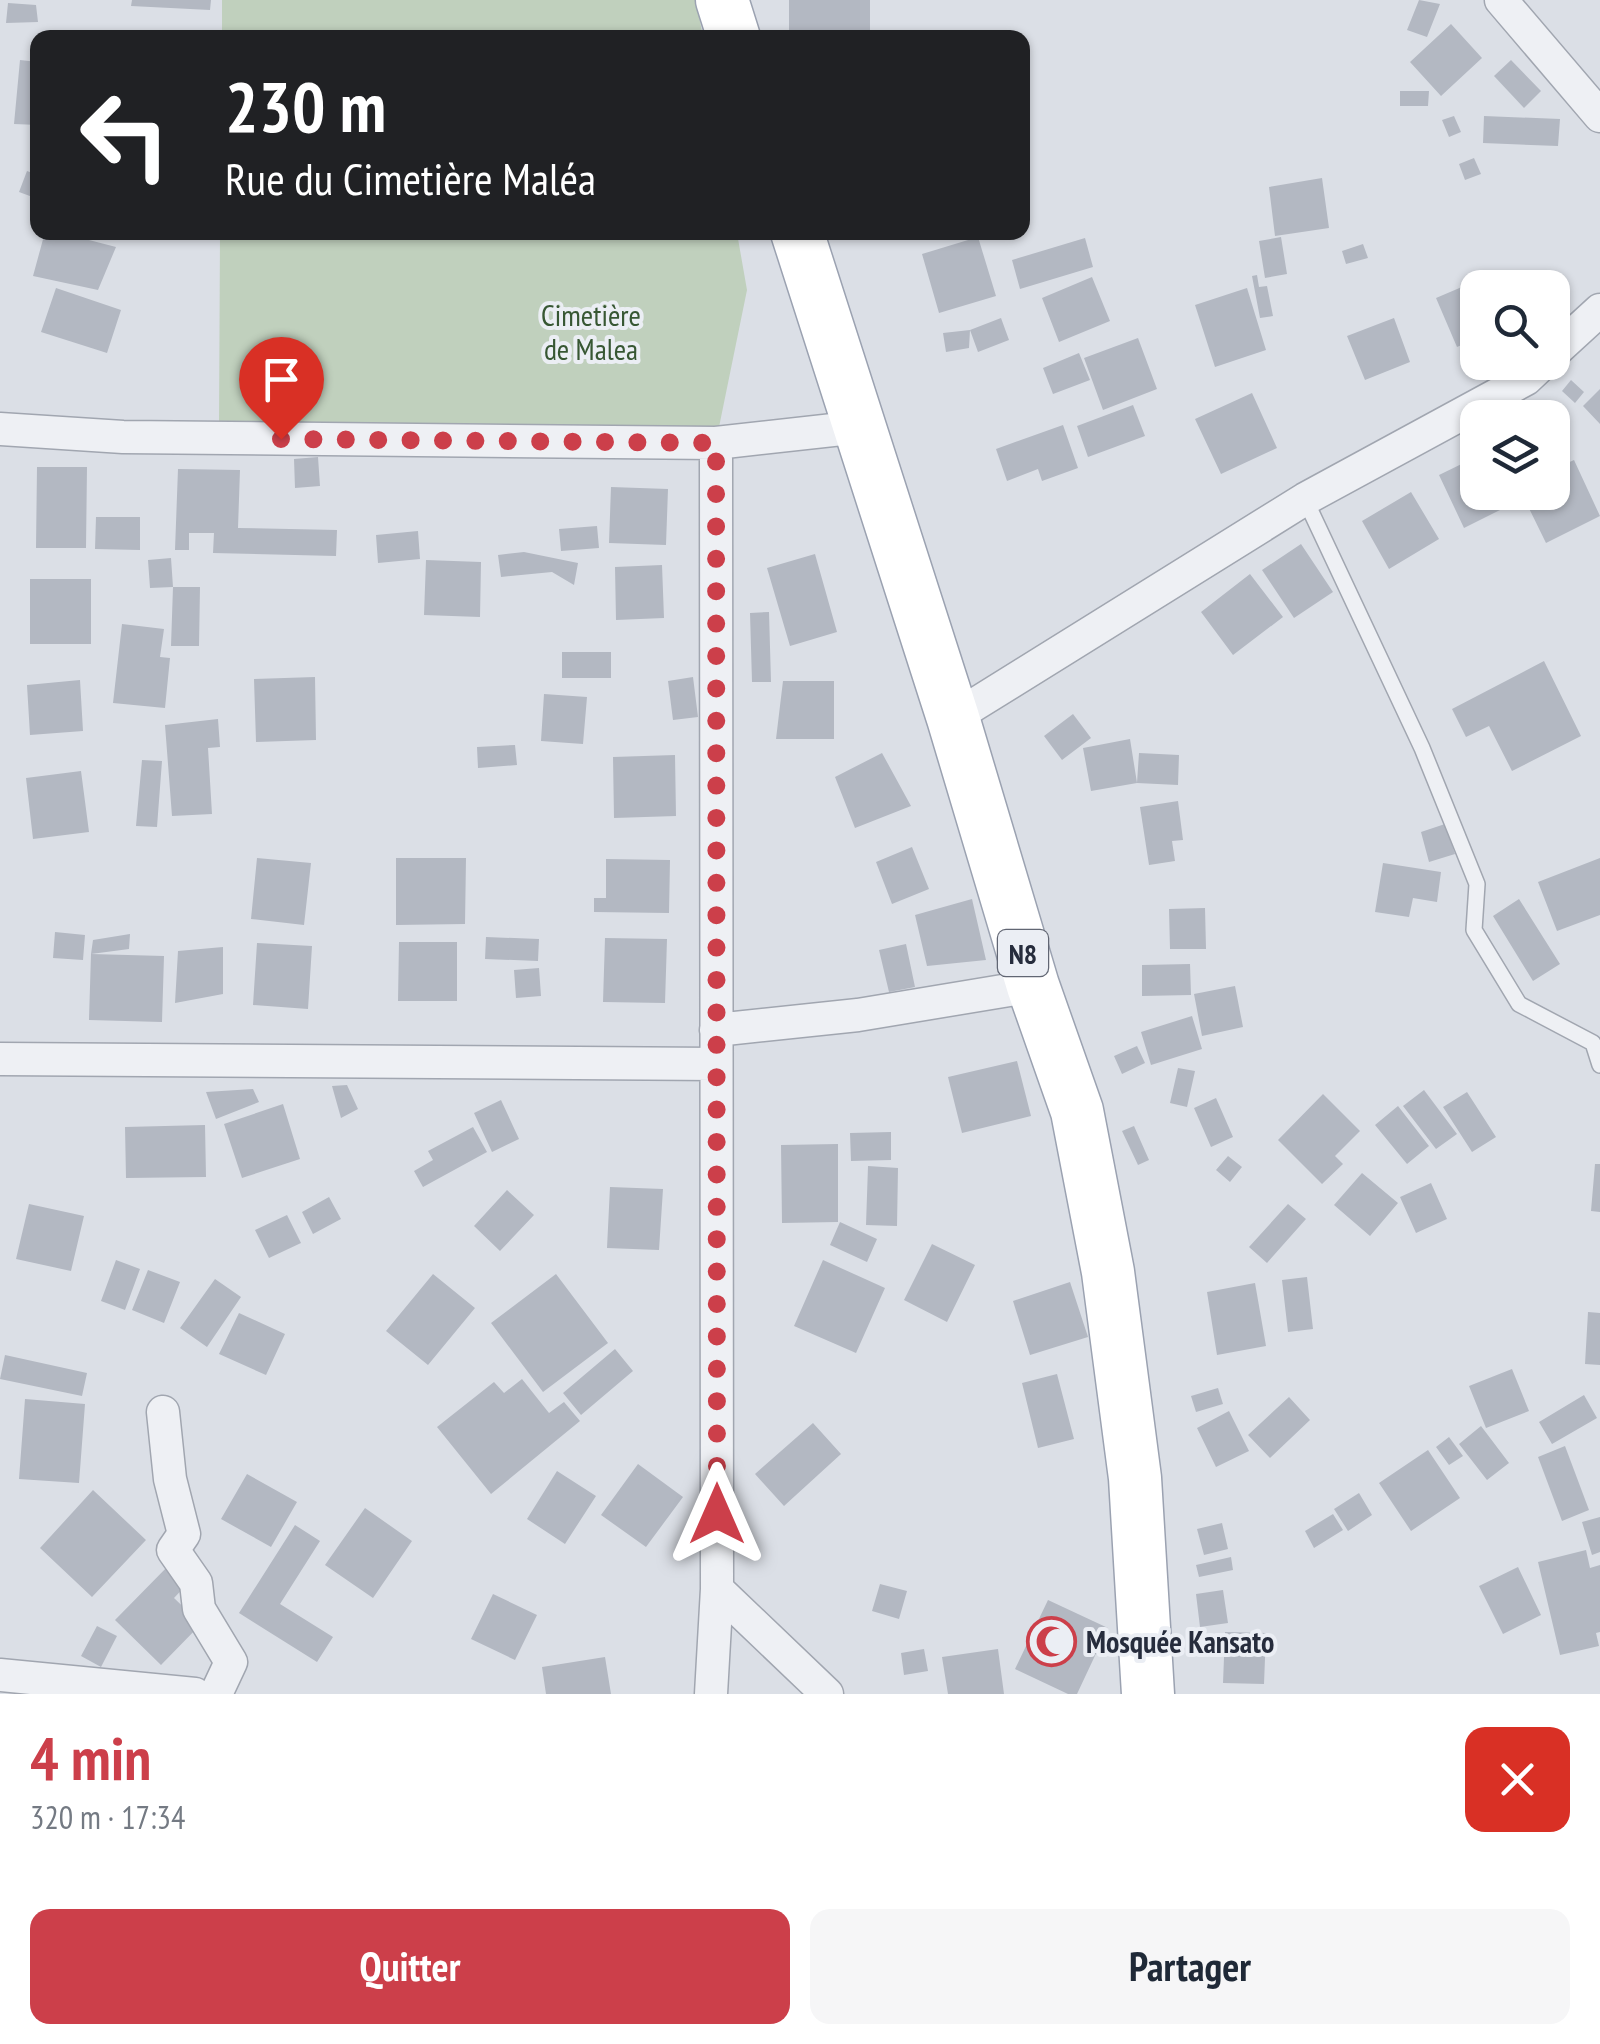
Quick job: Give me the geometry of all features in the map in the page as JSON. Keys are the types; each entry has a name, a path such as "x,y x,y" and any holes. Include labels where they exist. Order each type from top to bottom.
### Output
{"main road":[{"path":"722,0 731,30"},
{"name":"N8","path":"800,240 953,718 1033,986 1077,1111 1108,1272 1135,1478 1148,1694"}],"street":[{"path":"1501,0 1600,116"},
{"path":"1570,338 1600,310"},
{"path":"953,718 1305,499 1524,380"},
{"path":"0,429 123,438 716,443 860,427"},
{"path":"711,1694 717,1589 716,443"},
{"path":"716,1030 858,1015 1033,986"},
{"path":"0,1059 716,1064"},
{"path":"163,1412 170,1479 184,1534 173,1550 196,1583 199,1609 230,1662 216,1694"},
{"path":"717,1589 828,1694"},
{"path":"0,1675 195,1694"}],"lane":[{"path":"1305,499 1422,748 1477,884 1474,930 1519,1004 1592,1043 1600,1065"}],"green space":[{"path":"222,0 696,0 702,30 222,30"},
{"name":"Cimetière de Malea","path":"220,240 738,240 747,290 718,432 219,427"}],"building":[{"path":"132,0 211,0 210,10 131,6"},
{"path":"789,0 870,0 870,30 789,30"},
{"path":"1419,0 1440,4 1427,37 1407,30"},
{"path":"8,3 36,5 38,22 6,23"},
{"path":"1451,24 1482,58 1441,96 1410,62"},
{"path":"20,60 30,61 30,125 14,124"},
{"path":"1511,60 1541,91 1524,108 1494,76"},
{"path":"1400,91 1429,91 1428,106 1400,106"},
{"path":"1454,116 1461,132 1449,137 1442,120"},
{"path":"1484,116 1560,119 1558,146 1483,143"},
{"path":"1474,158 1481,174 1465,180 1459,164"},
{"path":"27,171 30,172 30,196 19,192"},
{"path":"1322,178 1329,228 1275,236 1269,187"},
{"path":"1281,237 1287,274 1265,278 1259,241"},
{"path":"1085,238 1093,267 1020,289 1012,260"},
{"path":"43,240 89,240 116,247 98,290 33,276"},
{"path":"979,240 996,296 939,313 922,254"},
{"path":"1363,244 1368,258 1346,264 1342,251"},
{"path":"1257,275 1259,287 1267,286 1273,316 1260,318 1252,276"},
{"path":"1092,277 1110,321 1059,342 1042,298"},
{"path":"56,288 121,310 107,353 41,332"},
{"path":"1247,288 1266,350 1215,367 1195,305"},
{"path":"1460,288 1460,346 1457,347 1436,298"},
{"path":"1001,318 1009,340 978,352 970,330"},
{"path":"1394,318 1410,362 1365,380 1347,336"},
{"path":"970,330 969,348 946,352 943,333"},
{"path":"1138,338 1157,389 1103,410 1084,358"},
{"path":"1079,353 1090,380 1053,394 1043,368"},
{"path":"1571,380 1584,392 1575,403 1562,391"},
{"path":"1600,389 1600,424 1583,406"},
{"path":"1252,393 1277,448 1221,474 1195,419"},
{"path":"1133,405 1145,436 1088,457 1077,426"},
{"path":"1063,425 1078,468 1042,481 1038,469 1007,481 996,449"},
{"path":"318,457 320,486 295,488 294,459"},
{"path":"1574,460 1600,516 1546,543 1530,510 1570,510 1570,462"},
{"path":"1460,465 1460,510 1500,510 1464,528 1439,475"},
{"path":"37,467 87,467 86,548 36,548"},
{"path":"178,469 240,470 238,528 337,530 336,556 213,553 214,533 189,533 189,550 175,550"},
{"path":"611,487 668,489 666,545 609,543"},
{"path":"1411,492 1439,539 1389,569 1362,521"},
{"path":"96,517 140,517 140,550 95,549"},
{"path":"597,526 599,548 561,551 559,529"},
{"path":"418,531 420,559 378,563 376,535"},
{"path":"1301,544 1333,592 1294,618 1262,570"},
{"path":"524,552 578,563 574,585 552,572 501,577 498,555"},
{"path":"815,554 837,632 790,646 767,568"},
{"path":"171,558 173,587 150,588 148,560"},
{"path":"426,560 481,562 480,617 424,615"},
{"path":"662,565 664,618 616,620 615,567"},
{"path":"1250,574 1283,617 1233,655 1201,612"},
{"path":"30,579 91,579 91,644 30,644"},
{"path":"173,587 200,587 199,646 171,646"},
{"path":"769,612 771,682 752,682 750,613"},
{"path":"122,624 164,629 160,657 170,658 165,708 113,703"},
{"path":"562,652 611,652 611,678 562,678"},
{"path":"1544,661 1581,736 1512,771 1489,726 1466,737 1452,709"},
{"path":"315,677 316,740 256,742 254,679"},
{"path":"693,677 698,717 673,720 668,681"},
{"path":"80,680 83,731 30,735 27,685"},
{"path":"783,681 834,681 834,739 776,739"},
{"path":"544,694 587,697 583,744 541,741"},
{"path":"1073,714 1091,738 1062,760 1044,736"},
{"path":"218,719 220,747 208,748 212,814 172,816 165,725"},
{"path":"1130,739 1137,783 1091,791 1083,748"},
{"path":"515,745 517,765 478,768 477,747"},
{"path":"882,753 911,806 855,828 835,777"},
{"path":"1139,753 1179,755 1178,785 1137,783"},
{"path":"675,755 676,816 614,818 613,757"},
{"path":"142,760 162,761 157,827 136,826"},
{"path":"81,771 89,832 33,839 26,778"},
{"path":"1178,801 1183,840 1172,841 1175,861 1149,865 1140,807"},
{"path":"1445,824 1455,854 1429,862 1421,832"},
{"path":"912,847 929,889 892,904 876,862"},
{"path":"257,858 311,863 304,925 251,919"},
{"path":"396,858 466,858 465,924 396,925"},
{"path":"1600,858 1600,915 1557,931 1538,882"},
{"path":"606,859 670,860 669,913 594,912 594,898 606,898"},
{"path":"1383,863 1441,872 1437,902 1413,898 1409,917 1375,912"},
{"path":"972,899 986,960 927,966 915,915"},
{"path":"1519,899 1560,964 1533,981 1493,916"},
{"path":"1205,908 1206,949 1170,949 1169,909"},
{"path":"55,932 85,935 83,960 53,958"},
{"path":"130,934 129,949 91,954 93,940"},
{"path":"486,937 539,939 538,961 485,959"},
{"path":"605,938 667,939 665,1003 603,1002"},
{"path":"399,942 457,942 457,1001 398,1001"},
{"path":"257,943 312,946 308,1009 253,1005"},
{"path":"906,944 915,987 889,992 879,950"},
{"path":"223,947 223,994 175,1003 178,951"},
{"path":"91,954 164,956 162,1022 89,1020"},
{"path":"1190,964 1191,995 1142,996 1142,965"},
{"path":"539,968 541,996 516,998 514,970"},
{"path":"1235,986 1243,1027 1202,1036 1194,994"},
{"path":"1192,1016 1202,1049 1151,1065 1141,1032"},
{"path":"1137,1046 1145,1063 1122,1074 1114,1056"},
{"path":"1017,1061 1031,1116 962,1133 948,1077"},
{"path":"1178,1068 1195,1071 1187,1107 1170,1103"},
{"path":"347,1085 358,1109 341,1118 332,1086"},
{"path":"253,1089 259,1102 216,1119 206,1092"},
{"path":"1424,1090 1457,1134 1436,1149 1403,1106"},
{"path":"1467,1092 1496,1137 1472,1152 1443,1107"},
{"path":"1323,1094 1360,1131 1335,1156 1343,1164 1322,1184 1278,1140"},
{"path":"1216,1098 1233,1137 1211,1147 1194,1108"},
{"path":"501,1100 519,1139 492,1152 474,1113"},
{"path":"283,1104 300,1159 242,1178 224,1124"},
{"path":"1398,1106 1429,1146 1407,1164 1375,1125"},
{"path":"205,1125 206,1177 126,1178 125,1127"},
{"path":"1134,1126 1149,1160 1138,1165 1122,1131"},
{"path":"473,1127 487,1152 423,1187 414,1171 433,1160 428,1151"},
{"path":"891,1132 891,1160 851,1161 850,1133"},
{"path":"838,1144 838,1222 782,1223 781,1145"},
{"path":"1228,1156 1242,1167 1230,1182 1216,1170"},
{"path":"1595,1164 1600,1164 1600,1212 1591,1211"},
{"path":"868,1166 898,1168 897,1226 866,1225"},
{"path":"1362,1173 1398,1203 1370,1236 1334,1205"},
{"path":"1431,1183 1447,1219 1416,1233 1400,1197"},
{"path":"610,1187 663,1189 659,1250 607,1248"},
{"path":"507,1190 534,1215 500,1251 474,1226"},
{"path":"329,1197 341,1219 313,1234 302,1212"},
{"path":"29,1204 84,1216 71,1271 16,1259"},
{"path":"1288,1204 1306,1219 1267,1263 1249,1247"},
{"path":"287,1215 301,1243 269,1258 255,1230"},
{"path":"840,1222 877,1239 867,1262 830,1245"},
{"path":"932,1244 975,1265 947,1322 904,1300"},
{"path":"116,1260 140,1269 125,1310 101,1301"},
{"path":"823,1260 885,1288 856,1353 794,1326"},
{"path":"148,1270 180,1282 164,1323 132,1310"},
{"path":"433,1274 475,1308 428,1365 386,1331"},
{"path":"556,1274 608,1343 543,1392 491,1323"},
{"path":"1307,1277 1313,1329 1288,1332 1282,1280"},
{"path":"215,1279 241,1297 207,1347 180,1328"},
{"path":"1070,1282 1088,1337 1030,1355 1013,1301"},
{"path":"1255,1283 1266,1346 1217,1355 1207,1292"},
{"path":"1588,1312 1600,1313 1600,1365 1585,1364"},
{"path":"239,1313 285,1334 266,1375 219,1354"},
{"path":"615,1349 633,1371 581,1415 563,1393"},
{"path":"5,1355 87,1373 82,1396 0,1379"},
{"path":"1512,1369 1529,1411 1486,1428 1469,1386"},
{"path":"1057,1374 1074,1439 1038,1448 1022,1383"},
{"path":"522,1379 549,1413 564,1402 580,1421 491,1494 437,1427 494,1382 504,1393"},
{"path":"1218,1388 1223,1404 1196,1412 1191,1396"},
{"path":"1584,1395 1597,1418 1552,1444 1539,1422"},
{"path":"1289,1397 1310,1420 1270,1458 1248,1435"},
{"path":"25,1399 85,1404 79,1483 19,1479"},
{"path":"1229,1411 1249,1451 1216,1467 1197,1428"},
{"path":"813,1423 841,1454 784,1506 755,1474"},
{"path":"1481,1426 1509,1463 1487,1480 1459,1444"},
{"path":"1449,1437 1463,1456 1449,1465 1436,1447"},
{"path":"1565,1446 1589,1510 1562,1521 1538,1457"},
{"path":"1428,1450 1460,1498 1411,1531 1379,1483"},
{"path":"638,1464 683,1497 646,1547 601,1515"},
{"path":"557,1471 596,1496 565,1544 527,1519"},
{"path":"247,1474 297,1502 271,1547 221,1519"},
{"path":"93,1490 146,1540 92,1597 40,1548"},
{"path":"1359,1493 1372,1515 1348,1531 1334,1509"},
{"path":"365,1508 412,1541 373,1598 325,1565"},
{"path":"1333,1514 1343,1530 1314,1548 1305,1531"},
{"path":"1600,1517 1600,1552 1592,1555 1582,1522"},
{"path":"1222,1523 1228,1549 1204,1555 1197,1529"},
{"path":"295,1525 320,1541 280,1604 333,1637 317,1662 239,1613"},
{"path":"1586,1550 1590,1568 1600,1565 1600,1632 1596,1633 1599,1646 1560,1655 1538,1562"},
{"path":"1231,1557 1233,1570 1199,1577 1196,1565"},
{"path":"170,1564 189,1582 174,1598 201,1624 161,1665 115,1620"},
{"path":"1518,1567 1541,1615 1503,1634 1479,1586"},
{"path":"880,1584 907,1591 899,1619 872,1611"},
{"path":"1223,1590 1228,1623 1200,1627 1196,1594"},
{"path":"493,1594 537,1615 515,1660 471,1639"},
{"path":"1048,1600 1108,1628 1077,1694 1068,1694 1015,1669"},
{"path":"97,1626 117,1636 101,1667 81,1656"},
{"path":"1225,1632 1266,1633 1264,1684 1223,1683"},
{"path":"924,1649 928,1671 904,1675 901,1653"},
{"path":"998,1649 1004,1694 948,1694 942,1657"},
{"path":"605,1657 611,1694 546,1694 542,1667"}],"place":[{"name":"Mosquée Kansato","path":"1051,1641"}],"route":[{"path":"281,439 716,443 717,1514"}]}
